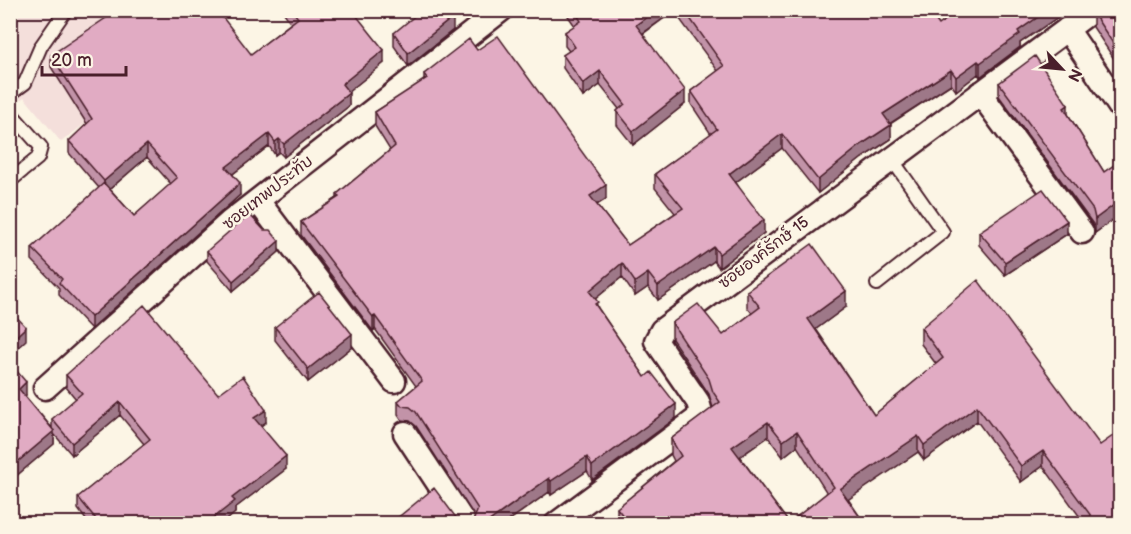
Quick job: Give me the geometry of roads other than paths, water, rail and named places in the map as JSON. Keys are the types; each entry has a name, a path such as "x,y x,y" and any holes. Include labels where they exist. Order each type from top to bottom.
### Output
{"street":[{"name":"ซอยเทพประทับ","path":"45,388 258,201 501,10"},
{"name":"ซอยองค์รักษ์ 15","path":"556,524 699,418 698,402 656,341 662,330 1093,10"},
{"path":"1067,29 1120,107"},
{"path":"980,93 1082,232"},
{"path":"258,201 394,381"},
{"path":"405,433 465,524"}],"lane":[{"path":"10,94 25,83 41,46 66,10"},
{"path":"10,112 41,147 38,158 10,181"},
{"path":"877,284 943,232 891,158"}]}
